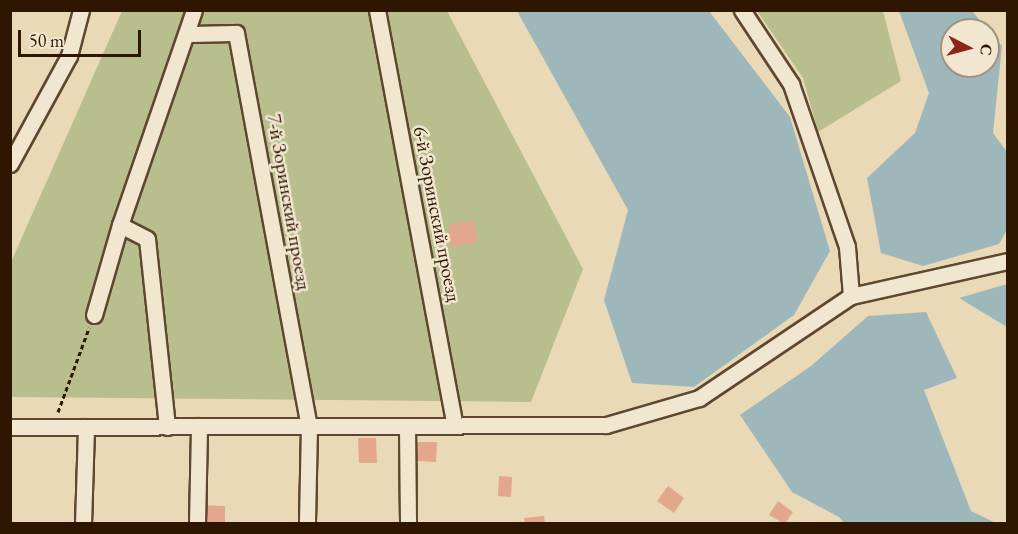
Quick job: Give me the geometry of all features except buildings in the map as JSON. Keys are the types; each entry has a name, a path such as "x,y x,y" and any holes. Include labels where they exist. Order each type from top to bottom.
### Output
{"street":[{"path":"10,164 69,56 81,10"},
{"path":"94,315 120,225 188,34 194,10"},
{"name":"6-й Зоринский проезд","path":"377,10 455,425"},
{"path":"742,10 791,84 847,248 851,296"},
{"name":"7-й Зоринский проезд","path":"188,34 236,33 309,426"},
{"path":"120,225 147,239 167,427"},
{"path":"10,427 606,425 699,398 851,296 1008,261"},
{"path":"197,524 199,426"},
{"path":"307,524 309,426"},
{"path":"407,426 408,524"},
{"path":"83,524 86,427"}],"path":[{"path":"53,427 94,315"}],"green space":[{"path":"122,11 447,11 583,269 531,402 11,397 11,262"},
{"path":"757,11 883,11 901,81 818,132 803,78"}],"water":[{"path":"517,11 709,11 790,117 830,251 794,315 694,387 632,383 604,300 628,210"},
{"path":"899,11 972,11 978,18 940,18 940,78 999,78 993,133 1007,152 1007,230 999,244 923,266 881,253 867,178 915,133 929,93"},
{"path":"1007,284 1007,327 959,298"},
{"path":"926,312 957,378 924,390 971,511 996,523 844,523 839,517 792,492 740,415 811,366 868,316"}]}
